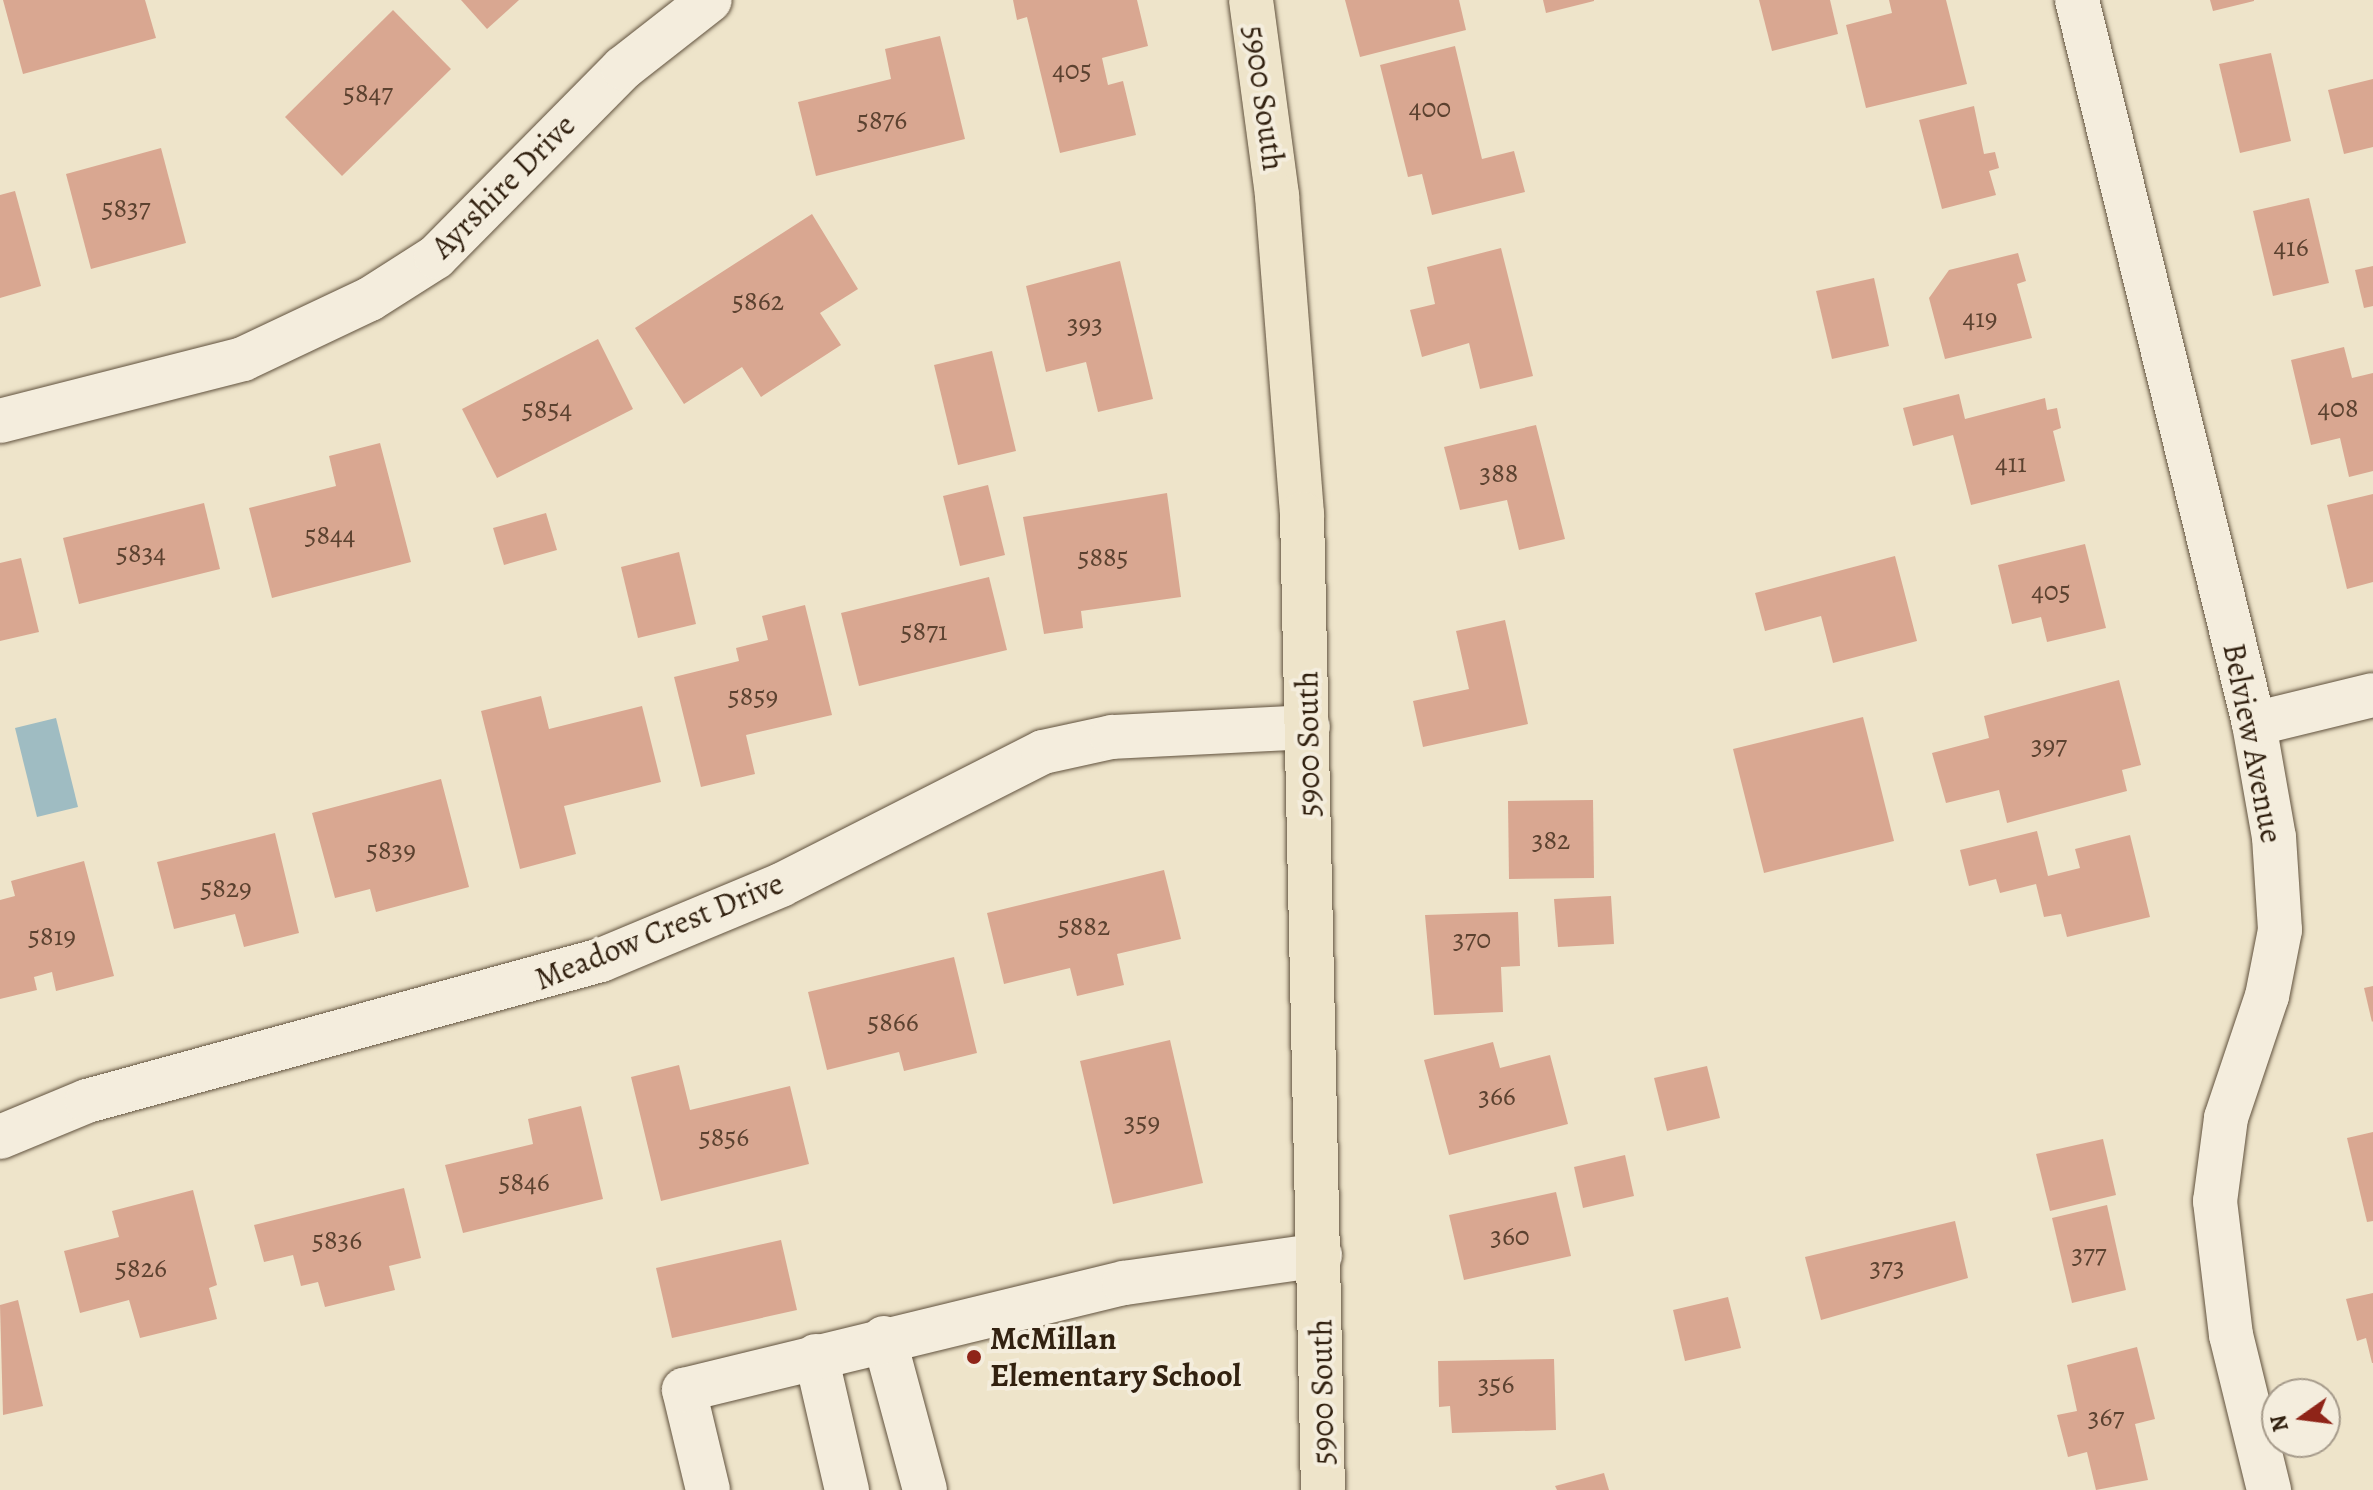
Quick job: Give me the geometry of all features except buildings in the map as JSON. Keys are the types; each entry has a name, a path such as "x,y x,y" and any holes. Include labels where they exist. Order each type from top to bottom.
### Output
{"main road":[{"name":"5900 South","path":"1251,0 1292,356 1308,727 1323,1490"}],"street":[{"name":"Ayrshire Drive","path":"0,421 243,359 370,299 436,257 623,68 710,0"},
{"name":"Belview Avenue","path":"2077,0 2254,724 2280,930 2267,996 2226,1118 2215,1201 2229,1321 2269,1490"},
{"path":"2254,724 2373,695"},
{"name":"Meadow Crest Drive","path":"0,1137 87,1101 601,960 781,885 1043,752 1112,737 1308,727"},
{"path":"708,1490 684,1390 884,1338 1124,1283 1320,1255"},
{"path":"884,1338 925,1490"},
{"path":"816,1356 847,1490"}],"water":[{"path":"56,718 78,807 37,817 15,728"}],"place":[{"name":"McMillan Elementary School","path":"974,1357"}]}
